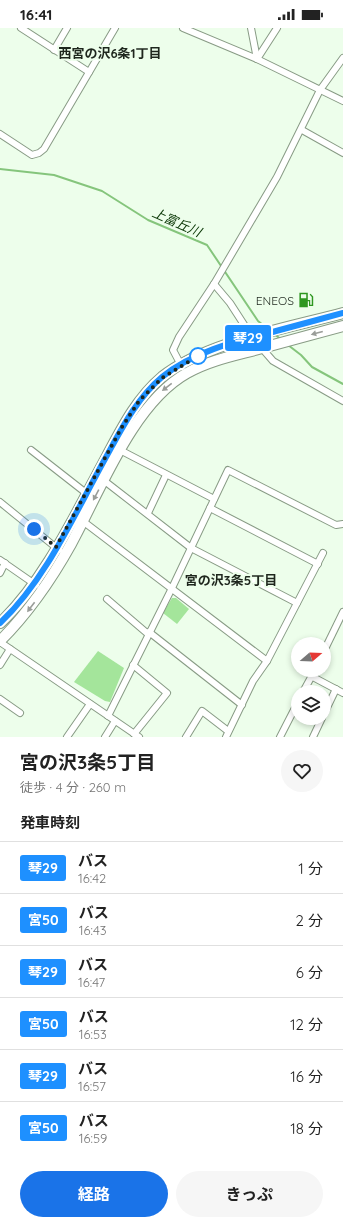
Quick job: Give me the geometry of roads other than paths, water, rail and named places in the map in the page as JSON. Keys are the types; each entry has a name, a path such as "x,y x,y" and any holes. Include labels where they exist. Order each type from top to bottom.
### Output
{"main road":[{"path":"183,370 205,352 343,313"},
{"path":"0,641 20,621 43,591 64,554 79,518 139,401 162,378 209,362 343,326"},
{"path":"0,623 13,611 34,583 56,547 79,518 86,493 101,477"}],"street":[{"path":"21,28 89,72"},
{"path":"54,50 67,28"},
{"path":"0,134 32,155 39,154 44,149 115,28"},
{"path":"184,28 257,59 343,101"},
{"path":"251,28 257,59"},
{"path":"257,59 277,28"},
{"path":"183,370 173,350 179,337 214,284 278,177 320,90 343,58"},
{"path":"302,130 343,153"},
{"path":"214,284 230,303 254,337 264,347 273,361 343,401"},
{"path":"116,448 166,475 214,498"},
{"path":"31,450 86,493"},
{"path":"108,716 172,588 228,470 336,525 343,524"},
{"path":"148,513 166,475"},
{"path":"101,477 191,548 297,603"},
{"path":"0,502 64,554"},
{"path":"210,508 318,564"},
{"path":"79,518 267,661"},
{"path":"186,737 202,711 227,734 254,681 267,661 324,553"},
{"path":"0,573 3,562 43,591"},
{"path":"107,599 242,704"},
{"path":"331,637 343,612"},
{"path":"0,641 137,735 167,693 133,664"},
{"path":"0,665 10,649"},
{"path":"314,677 343,693"},
{"path":"331,699 336,689"},
{"path":"0,699 20,713"},
{"path":"67,737 90,704"},
{"path":"280,737 291,716"},
{"path":"105,737 115,721"},
{"path":"313,737 319,725"}],"waterway":[{"name":"上富丘川","path":"0,169 54,175 102,191 148,220 207,245 258,321 268,329"},
{"name":"上富丘川","path":"274,334 282,340"},
{"name":"上富丘川","path":"288,345 301,355 312,367 343,384"}],"place":[{"name":"ENEOS","path":"306,300"}],"district":[{"name":"西宮の沢6条1丁目","path":"110,53"},
{"name":"宮の沢3条5丁目","path":"231,580"}]}
